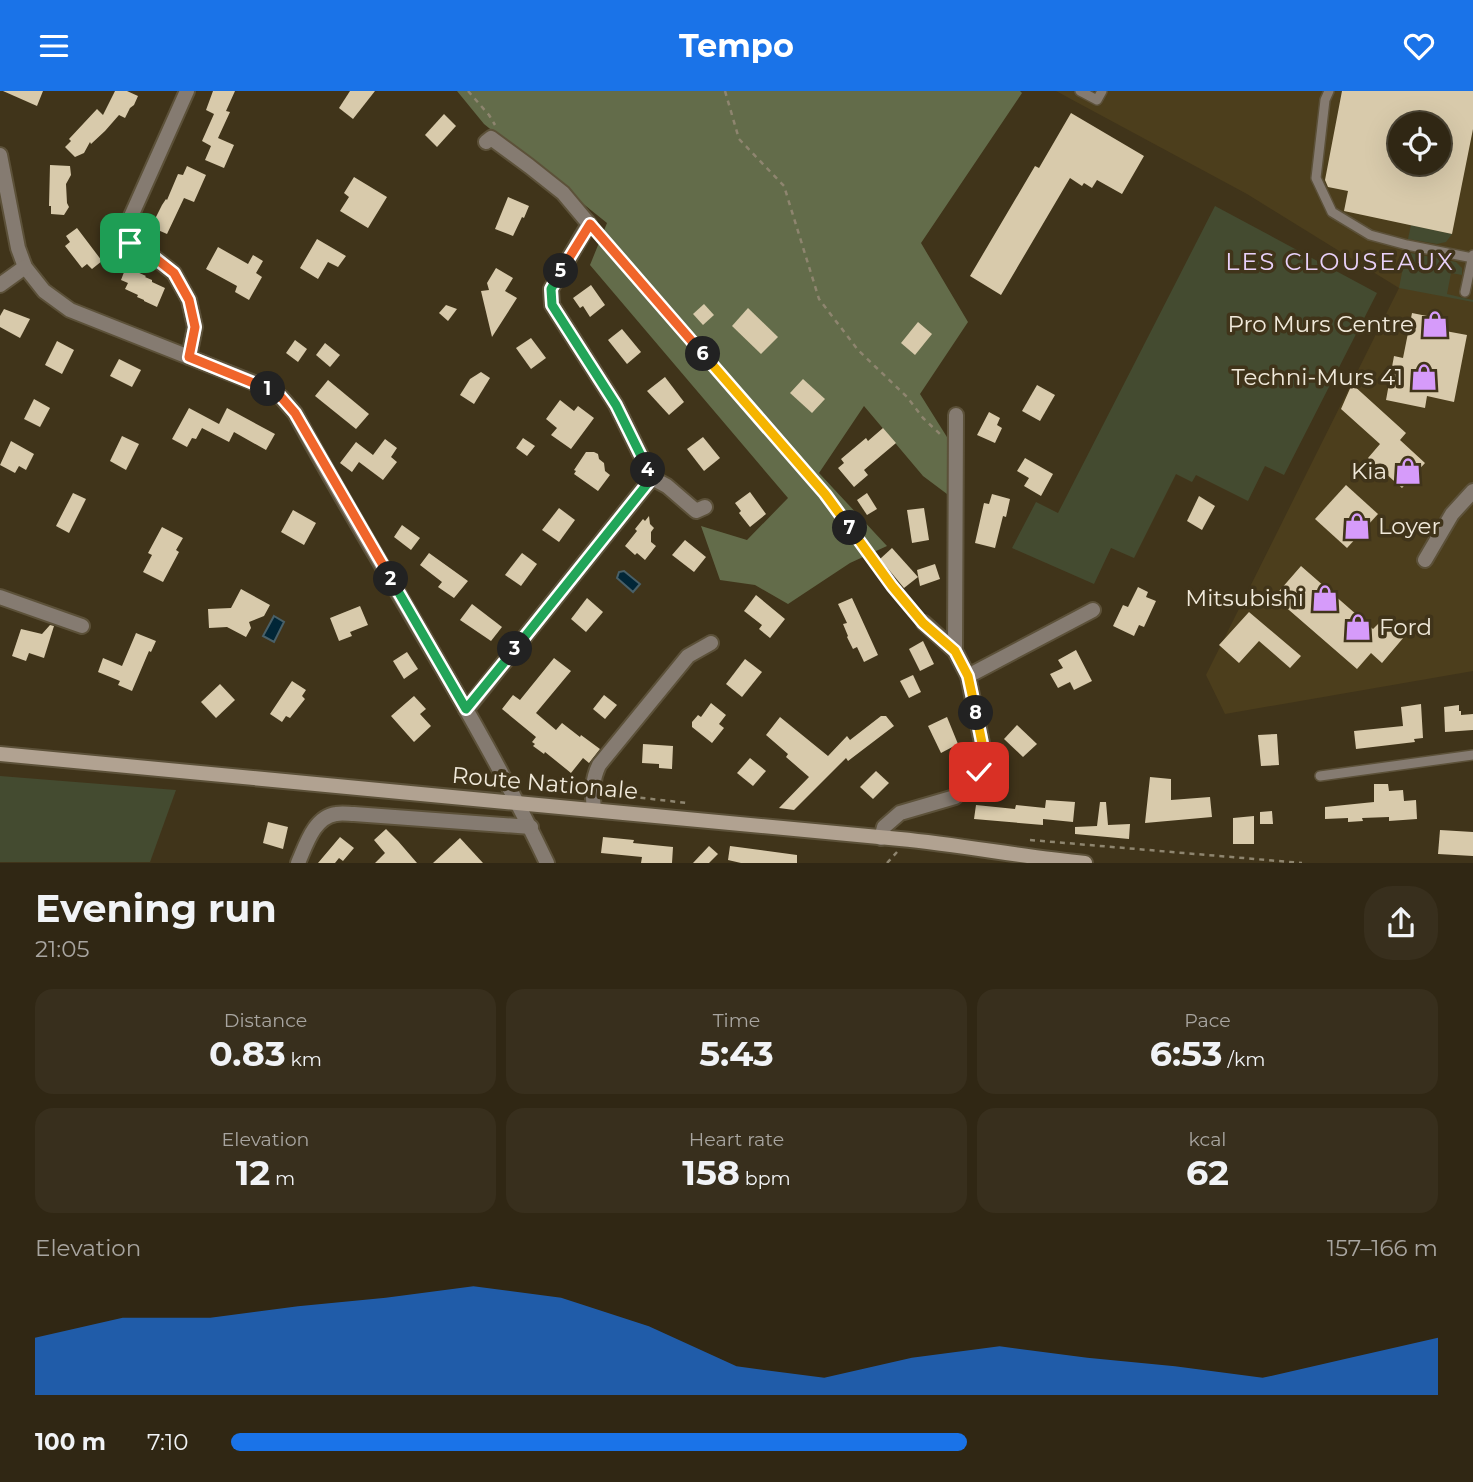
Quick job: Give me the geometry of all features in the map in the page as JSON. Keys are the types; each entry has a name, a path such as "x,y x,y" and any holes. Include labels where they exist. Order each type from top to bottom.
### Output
{"main road":[{"name":"Route Nationale","path":"0,754 517,804 594,809 881,838 1085,863"}],"street":[{"path":"187,91 124,232 130,243 150,254 174,273 189,300 195,327 189,357"},
{"path":"486,142 491,138 563,193 590,224 551,289 552,305 616,405 652,478 667,486 696,512 705,507"},
{"path":"0,155 18,248 25,267 44,291 70,310 267,388 281,397 295,413 466,709 531,827 547,863"},
{"path":"0,285 25,267"},
{"path":"955,651 956,415"},
{"path":"466,709 652,478"},
{"path":"1425,560 1452,514 1473,491"},
{"path":"0,597 82,626"},
{"path":"968,676 1093,610"},
{"path":"881,838 884,827 900,813 955,797 979,772 982,743 968,676 955,651 923,623"},
{"path":"594,809 592,793 594,776 599,765 688,656 710,643"},
{"path":"298,863 311,833 321,820 334,814 531,827"}],"lane":[{"path":"1080,91 1097,100 1102,91"},
{"path":"1329,91 1325,100 1316,178 1332,212 1370,235 1473,257 1465,292"},
{"path":"1320,776 1473,755"}],"path":[{"path":"468,91 495,125"},
{"path":"725,91 739,139 784,186 820,299 858,350 907,397 923,418 956,448"},
{"path":"590,224 825,494 892,586 923,623"}],"shaded area":[{"path":"1056,91 1473,91 1473,671 1225,714 1206,675 1399,288 1247,194"}],"green space":[{"path":"457,91 1020,91 1022,93 921,243 968,322 920,394 962,461 947,494 923,476 864,406 819,473 887,546 850,563 788,604 755,585 720,580 701,526 747,540 788,498 590,265 607,223 484,124"},
{"path":"1215,206 1377,293 1284,475 1265,466 1248,501 1196,475 1192,482 1176,474 1134,558 1111,548 1094,584 1012,548 1036,502 1058,513"},
{"path":"1411,225 1452,234 1446,242 1437,244 1408,239"},
{"path":"1406,252 1456,262 1462,268 1462,275 1451,273 1447,294 1473,302 1399,288"},
{"path":"0,776 176,790 150,862 0,862"}],"water":[{"path":"624,571 640,584 633,592 617,578 619,572"},
{"path":"274,616 284,622 274,642 263,636"}],"building":[{"path":"3,91 43,91 37,106"},
{"path":"115,91 127,91 138,96 125,118 119,115 91,144 90,142 84,153 75,157 65,147 71,141 69,139 97,109 103,115"},
{"path":"213,91 235,91 226,111 230,112 218,138 234,145 224,168 205,160 211,146 202,141 214,114 206,110"},
{"path":"350,91 375,91 353,119 339,108"},
{"path":"1342,91 1473,91 1473,129 1452,234 1344,211 1348,191 1328,187 1325,180"},
{"path":"1071,113 1144,156 1122,194 1097,180 1092,188 1084,183 1082,186 1070,178 1001,295 970,276 1035,166 1039,168"},
{"path":"444,114 456,126 437,147 425,135"},
{"path":"50,165 70,166 71,175 66,184 69,207 64,215 51,214"},
{"path":"187,166 206,175 194,202 184,198 167,234 151,227 178,174 183,175"},
{"path":"354,177 387,197 368,228 340,211 349,197 344,193"},
{"path":"508,197 529,206 513,236 495,229"},
{"path":"77,228 102,261 92,269 87,264 82,268 65,246 70,242 66,236"},
{"path":"317,239 346,256 338,267 328,262 318,279 300,268"},
{"path":"218,247 248,264 253,255 263,261 256,273 262,277 249,300 235,292 237,286 206,269"},
{"path":"126,267 165,288 157,307 125,289 128,283 121,280"},
{"path":"496,268 513,278 505,291 517,298 492,337 481,291 489,290 487,283"},
{"path":"591,285 605,305 590,317 583,306 580,308 573,298"},
{"path":"704,304 714,315 703,325 693,314"},
{"path":"446,305 457,309 448,321 439,313"},
{"path":"748,308 778,337 761,354 732,326"},
{"path":"4,309 30,319 20,338 0,327 0,316"},
{"path":"1412,313 1442,319 1440,330 1467,335 1454,402 1427,396 1425,408 1386,400 1394,356 1403,358"},
{"path":"918,322 932,334 915,355 901,343"},
{"path":"622,329 641,352 627,364 608,340"},
{"path":"531,338 546,358 531,369 516,348"},
{"path":"295,340 307,349 298,362 286,353"},
{"path":"57,341 74,350 62,374 45,365"},
{"path":"325,343 340,355 330,367 316,355"},
{"path":"119,359 141,370 132,387 110,376"},
{"path":"481,372 490,378 474,404 460,395 470,379"},
{"path":"665,377 684,402 669,415 647,391"},
{"path":"803,379 825,399 812,413 790,393"},
{"path":"328,380 369,414 356,429 315,396"},
{"path":"1352,384 1406,433 1400,440 1425,463 1402,488 1368,458 1380,444 1341,409"},
{"path":"1037,385 1055,395 1040,421 1022,411"},
{"path":"34,399 50,408 40,427 24,419"},
{"path":"560,400 574,411 578,406 594,418 571,449 551,435 557,428 546,419"},
{"path":"189,408 219,424 227,408 275,434 266,450 234,432 229,442 202,428 196,439 192,438 187,447 172,439"},
{"path":"989,412 1000,418 997,425 1002,428 995,443 977,435"},
{"path":"883,428 896,443 864,470 868,475 854,487 838,468 844,463 841,459"},
{"path":"122,436 139,444 126,470 110,461"},
{"path":"703,437 720,458 704,471 687,449"},
{"path":"523,438 535,446 527,456 516,448"},
{"path":"385,439 397,448 391,457 397,462 383,480 359,462 352,472 340,463 356,442 373,455"},
{"path":"11,441 34,454 26,470 19,466 15,473 0,465"},
{"path":"586,452 598,454 604,463 605,471 610,475 598,491 574,474"},
{"path":"1025,458 1053,474 1041,496 1024,486 1029,478 1017,471"},
{"path":"1346,485 1378,514 1347,548 1315,519"},
{"path":"750,492 766,514 750,527 735,503"},
{"path":"73,493 86,499 69,533 56,526"},
{"path":"867,493 877,509 867,515 857,500"},
{"path":"992,494 1010,499 995,548 975,543 984,503 989,504"},
{"path":"1199,496 1215,506 1202,530 1187,521"},
{"path":"559,508 575,520 559,542 542,530"},
{"path":"924,508 929,540 912,543 907,510"},
{"path":"293,510 316,523 304,545 281,532"},
{"path":"649,516 650,524 654,528 651,542 656,546 645,560 625,546 643,519 645,521"},
{"path":"402,525 420,538 411,550 394,537"},
{"path":"162,527 183,538 176,550 179,552 163,582 143,572 152,555 148,553"},
{"path":"685,540 706,557 694,572 672,555"},
{"path":"892,548 918,577 904,588 880,559"},
{"path":"429,553 468,581 454,598 438,587 442,582 420,565"},
{"path":"522,553 537,564 521,586 505,575"},
{"path":"935,564 940,579 920,586 917,570"},
{"path":"1301,566 1373,629 1383,619 1404,637 1382,663 1371,653 1357,669 1274,597"},
{"path":"1138,587 1148,592 1146,597 1156,601 1144,627 1139,625 1134,636 1113,626 1123,605 1128,607"},
{"path":"241,589 270,605 264,616 249,622 251,628 246,637 227,627 209,628 208,609 231,608"},
{"path":"756,595 785,619 770,638 759,629 762,625 744,611"},
{"path":"587,598 603,612 586,632 571,619"},
{"path":"852,598 878,655 864,662 857,647 853,649 847,637 843,624 847,623 838,604"},
{"path":"472,604 502,627 491,641 460,620"},
{"path":"360,606 368,625 350,632 352,636 339,641 330,618"},
{"path":"1249,612 1301,656 1290,668 1259,641 1239,663 1219,645"},
{"path":"50,625 54,626 44,658 29,653 26,661 12,656 21,629 42,634"},
{"path":"136,633 156,641 132,691 118,685 120,681 98,672 103,658 122,666"},
{"path":"923,641 934,664 920,671 909,649"},
{"path":"1076,650 1092,681 1074,690 1070,682 1058,688 1050,674 1063,668 1058,660"},
{"path":"407,652 418,669 404,679 393,661"},
{"path":"554,658 571,671 536,713 556,730 562,723 600,749 589,763 583,758 571,773 533,746 535,744 532,742 536,737 502,709 513,695 520,700"},
{"path":"745,659 762,672 742,697 726,684"},
{"path":"913,675 921,692 909,698 900,681"},
{"path":"292,681 306,690 302,696 305,699 290,718 286,716 282,722 270,714"},
{"path":"220,684 235,700 216,718 201,702"},
{"path":"604,695 617,705 605,719 593,709"},
{"path":"414,696 426,709 420,714 431,726 414,742 391,716"},
{"path":"711,703 726,715 719,724 724,728 712,743 692,727 692,722 698,715 701,717"},
{"path":"1421,704 1423,738 1414,739 1415,742 1356,749 1354,731 1403,726 1401,707"},
{"path":"1459,705 1461,715 1473,714 1473,730 1445,732 1444,707"},
{"path":"881,716 886,716 894,726 848,761 846,758 794,810 779,808 809,777 766,735 780,717 828,756 847,736 850,740"},
{"path":"947,717 958,744 941,753 928,726"},
{"path":"1017,725 1037,744 1023,757 1004,739"},
{"path":"1277,734 1279,765 1261,766 1258,735"},
{"path":"643,744 673,746 672,769 659,768 659,764 642,763"},
{"path":"750,758 766,771 753,786 737,773"},
{"path":"876,771 889,783 873,799 860,787"},
{"path":"1150,777 1171,779 1171,800 1210,797 1212,817 1145,823"},
{"path":"1374,784 1388,784 1389,791 1403,790 1404,801 1416,800 1417,819 1389,821 1389,817 1362,818 1363,821 1348,822 1348,818 1325,819 1325,807 1374,802"},
{"path":"1046,800 1075,802 1073,822 1043,819 1043,825 974,819 976,805 1015,809 1016,805 1045,808"},
{"path":"1100,802 1106,802 1108,825 1130,824 1129,839 1075,834 1075,827 1097,826"},
{"path":"1272,811 1273,824 1260,824 1260,812"},
{"path":"1254,816 1254,844 1233,844 1233,818"},
{"path":"268,822 288,827 283,849 263,843"},
{"path":"386,829 417,863 375,863 385,853 374,840"},
{"path":"1440,830 1473,832 1473,856 1438,854"},
{"path":"340,837 354,848 343,861 339,858 335,863 318,863"},
{"path":"603,837 673,847 672,863 641,863 642,857 601,853"},
{"path":"460,838 483,863 433,863"},
{"path":"709,846 718,854 709,863 693,863"},
{"path":"730,846 797,855 797,863 741,863 728,860"}],"place":[{"name":"Pro Murs Centre","path":"1435,324"},
{"name":"Techni-Murs 41","path":"1424,377"},
{"name":"Kia","path":"1408,471"},
{"name":"Loyer","path":"1357,526"},
{"name":"Mitsubishi","path":"1325,598"},
{"name":"Ford","path":"1358,627"}],"district":[{"name":"LES CLOUSEAUX","path":"1340,261"}],"route":[{"path":"130,243 150,254 174,273 189,300 195,327 189,357 267,388 281,397 295,413 466,709 652,478 616,405 552,305 551,289 590,224 825,494 892,586 923,623 955,651 968,676 982,743 979,772"}]}
